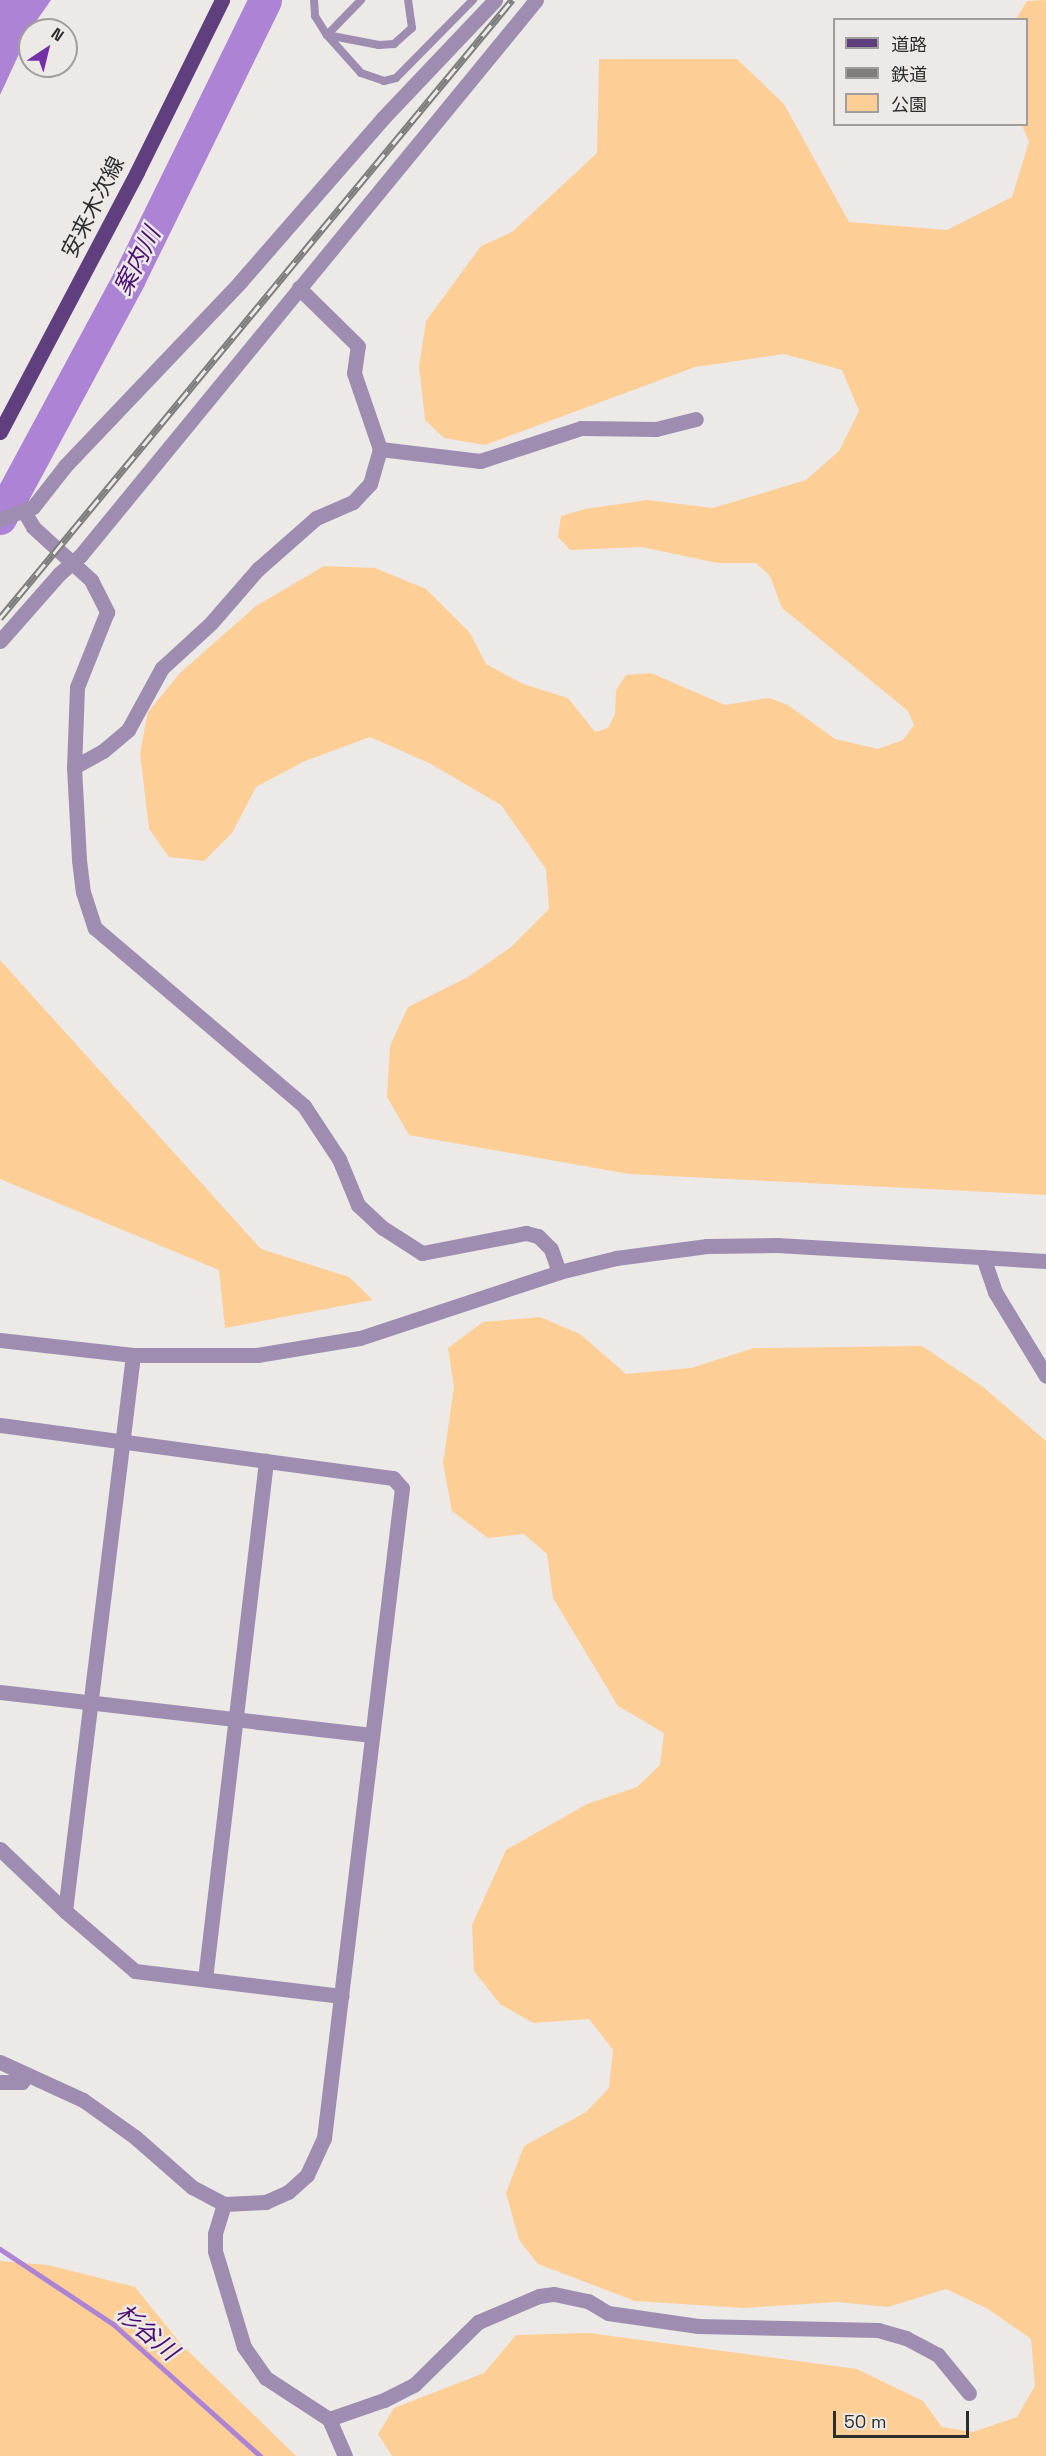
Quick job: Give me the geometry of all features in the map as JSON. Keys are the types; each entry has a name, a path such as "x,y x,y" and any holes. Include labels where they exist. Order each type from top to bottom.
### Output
{"main road":[{"name":"安来木次線","path":"0,432 137,172 222,0"}],"street":[{"path":"0,519 22,514 240,282 382,117 495,0"},
{"path":"0,641 73,562 536,0"},
{"path":"74,767 103,751 128,730 162,668 211,623 258,569 316,518 366,493 380,449 354,373 358,346 299,288"},
{"path":"380,449 480,461 580,428 656,429 696,419"},
{"path":"22,514 91,580 107,612 77,687 74,767 83,892 94,928 304,1106 339,1159 358,1205 382,1228 422,1253 526,1233 538,1236 551,1249 559,1272"},
{"path":"0,1340 133,1355 214,1358 313,1348 420,1320 559,1272 616,1258 707,1246 777,1245 1046,1261"},
{"path":"982,1257 995,1292 1046,1376"},
{"path":"66,1911 133,1355"},
{"path":"0,1425 266,1461 400,1482 402,1488 326,2129 314,2164 297,2184 278,2198 252,2205 224,2204 192,2187 135,2137 83,2100 0,2062"},
{"path":"205,1979 266,1461"},
{"path":"0,1692 372,1735"},
{"path":"0,1850 135,1971 341,1996"},
{"path":"0,2082 22,2082 27,2074"},
{"path":"224,2204 214,2234 215,2251 244,2347 266,2378 329,2419 345,2456"},
{"path":"329,2419 384,2400 414,2385 478,2322 539,2296 554,2294 588,2301 608,2313 699,2326 878,2330 906,2338 938,2355 969,2393"}],"lane":[{"path":"314,0 315,16 327,35 369,78 391,80 473,0"},
{"path":"327,35 361,0"},
{"path":"327,35 379,45 394,44 412,28 408,0"}],"green space":[{"path":"1046,0 1046,1195 629,1174 409,1135 387,1097 390,1046 408,1007 468,977 511,947 549,909 546,869 501,805 429,763 370,737 305,761 256,787 232,833 204,861 169,857 149,829 140,753 148,712 180,673 256,606 324,566 375,568 426,589 470,633 486,664 523,684 568,698 595,732 608,728 615,714 616,690 626,675 651,673 725,705 769,698 788,705 835,739 878,749 903,740 914,725 908,711 782,608 770,576 756,563 717,563 642,547 570,550 558,537 561,516 585,509 647,500 713,508 806,480 839,451 859,411 842,370 784,354 695,367 485,445 444,438 425,420 419,366 426,321 481,246 512,232 597,153 599,59 737,59 784,104 849,222 947,230 1012,197 1029,142 1022,126 1028,126 1028,18 1017,18 1027,1"},
{"path":"0,960 261,1249 349,1277 373,1300 225,1328 219,1270 0,1179"},
{"path":"540,1317 580,1334 626,1374 691,1368 754,1348 922,1346 983,1387 1046,1441 1046,2456 392,2456 378,2434 394,2408 484,2373 516,2335 589,2333 857,2369 923,2401 942,2427 973,2432 1017,2417 1035,2386 1031,2339 988,2309 946,2289 888,2307 837,2302 743,2308 635,2301 538,2264 519,2240 506,2193 524,2146 586,2112 609,2088 613,2050 589,2019 533,2023 500,2004 474,1971 472,1925 506,1850 587,1804 637,1787 660,1765 664,1733 618,1706 553,1598 547,1554 524,1534 488,1538 452,1511 443,1463 454,1387 448,1348 483,1322"},
{"path":"0,2261 48,2265 135,2287 180,2343 296,2456 0,2456"}],"shaded area":[{"path":"0,0 51,0 38,18 18,18 18,56 0,95"}],"waterway":[{"name":"案内川","path":"0,518 129,278 265,0"},
{"name":"杉谷川","path":"0,2249 113,2324 260,2456"}],"railway":[{"path":"0,618 512,0"}]}
